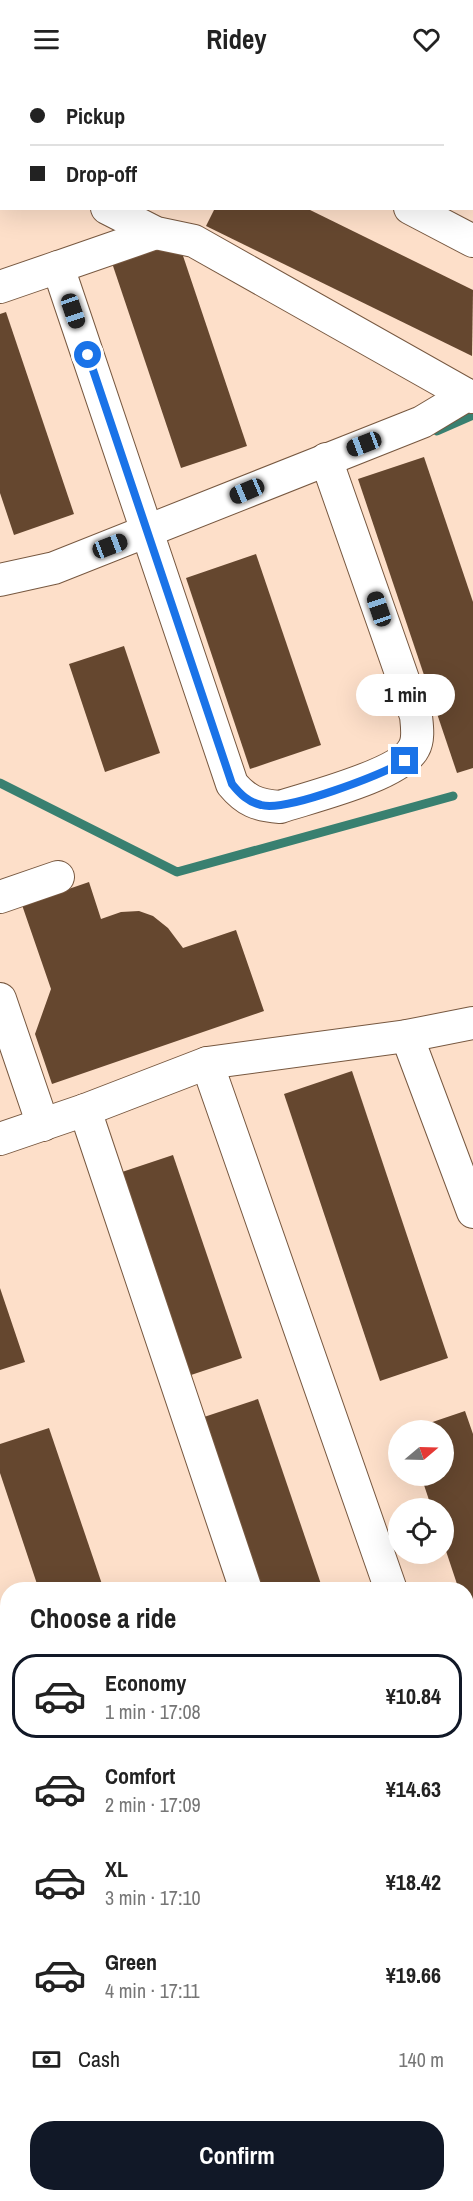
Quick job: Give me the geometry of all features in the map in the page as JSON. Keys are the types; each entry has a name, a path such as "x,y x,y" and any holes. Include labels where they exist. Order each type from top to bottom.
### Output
{"street":[{"path":"111,210 156,232 194,241 470,396"},
{"path":"414,210 473,241"},
{"path":"0,287 156,232"},
{"path":"58,267 232,784 250,802 280,807 388,771 405,761 415,747 416,716 326,459"},
{"path":"0,580 54,568 147,532 422,422 470,396"},
{"path":"0,897 58,877"},
{"path":"0,999 43,1125"},
{"path":"0,1139 86,1110 207,1063 407,1036 473,1023"},
{"path":"407,1036 473,1212"},
{"path":"207,1063 388,1582"},
{"path":"86,1110 243,1582"}],"building":[{"path":"214,210 310,210 473,290 472,356 206,226"},
{"path":"177,238 247,446 181,468 111,260"},
{"path":"6,312 74,514 14,535 0,493 0,314"},
{"path":"424,457 473,602 473,768 457,773 358,479"},
{"path":"256,554 321,745 250,769 186,578"},
{"path":"124,646 160,753 105,772 69,664"},
{"path":"89,882 101,919 121,912 139,911 153,916 168,928 183,948 236,930 264,1011 52,1084 35,1034 51,989 22,905"},
{"path":"352,1071 448,1358 380,1381 284,1094"},
{"path":"173,1155 242,1358 191,1375 122,1172"},
{"path":"0,1288 25,1362 0,1370"},
{"path":"258,1399 320,1582 256,1582 201,1418"},
{"path":"465,1411 473,1434 473,1582 456,1582 450,1564 454,1564 454,1498 428,1498 424,1486 454,1486 454,1420 438,1420"},
{"path":"49,1428 101,1582 36,1582 0,1473 0,1444"}],"waterway":[{"path":"437,431 473,415"},
{"path":"0,783 177,872 453,796"}],"route":[{"path":"88,355 232,784 250,802 262,806 280,807 388,771 405,761"}]}
